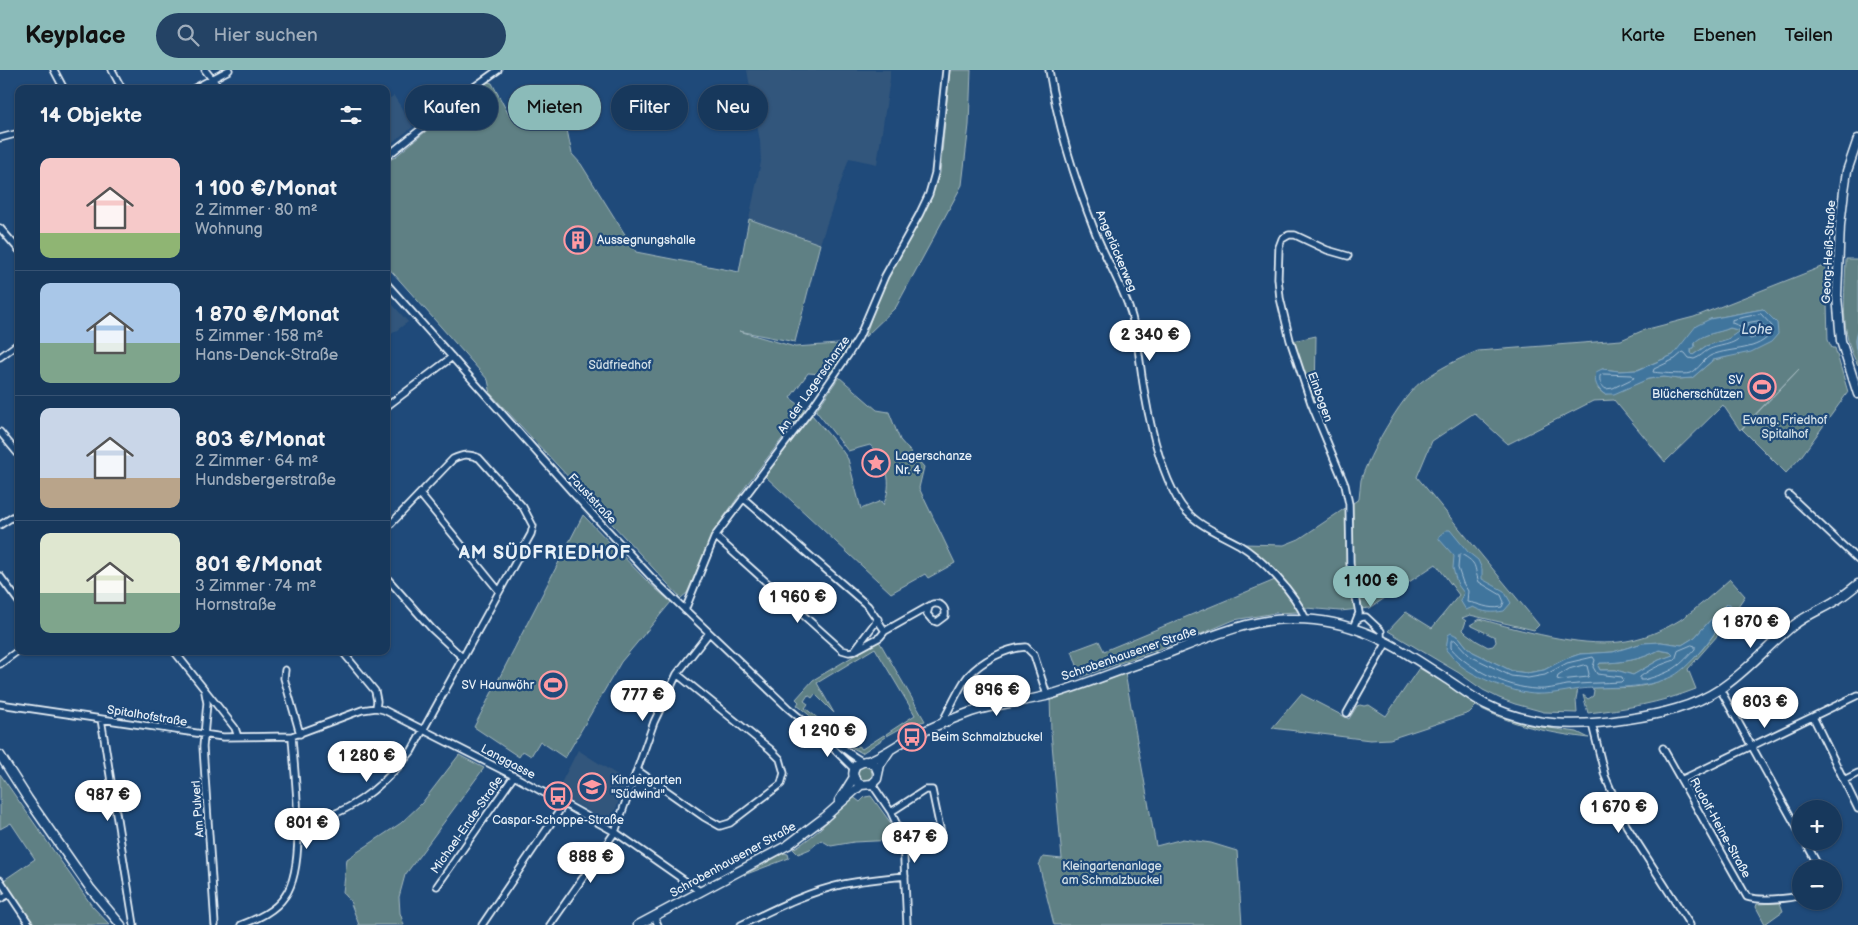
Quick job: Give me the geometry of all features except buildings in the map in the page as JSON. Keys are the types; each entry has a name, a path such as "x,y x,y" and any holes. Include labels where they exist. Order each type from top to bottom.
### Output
{"street":[{"path":"54,70 62,85"},
{"path":"112,70 120,85"},
{"path":"205,70 216,85"},
{"path":"201,85 229,70"},
{"path":"390,153 498,70"},
{"name":"An der Lagerschanze","path":"685,610 716,536 811,409 859,338 885,276 929,194 936,173 946,70"},
{"name":"Angerläckerweg","path":"1049,70 1060,123 1082,194 1096,234 1132,316 1152,432 1171,487 1186,512 1257,557 1296,601 1306,619"},
{"path":"0,138 15,135"},
{"name":"Georg-Heiß-Straße","path":"1858,139 1847,171 1844,191 1836,296 1841,341 1858,394"},
{"path":"1,232 15,246"},
{"name":"Einbogen","path":"1348,256 1327,250 1296,235 1288,235 1282,239 1279,247 1278,278 1283,312 1296,358 1311,404 1345,485 1349,504 1350,564 1358,613 1355,624"},
{"name":"Fauststraße","path":"390,287 572,492 653,579 788,708 819,734 854,773"},
{"path":"0,357 15,346"},
{"path":"390,404 452,357"},
{"path":"0,432 15,450"},
{"path":"297,822 310,822 337,813 365,798 393,774 411,752 531,534 533,526 523,507 479,458 470,454 453,459 390,525"},
{"path":"420,494 499,591"},
{"path":"1789,495 1858,560"},
{"path":"743,498 868,606 885,631"},
{"path":"0,525 15,516"},
{"path":"716,536 842,650 849,652 854,650 880,637 885,631 929,607"},
{"path":"0,576 15,597"},
{"path":"390,581 432,630 462,657"},
{"name":"Schrobenhausener Straße","path":"865,761 941,724 994,706 1048,695 1234,628 1277,619 1306,619 1355,624 1414,657 1484,703 1510,715 1560,725 1592,724 1641,718 1679,709 1720,689 1742,673 1794,624 1841,598 1858,584"},
{"name":"Schrobenhausener Straße","path":"1355,624 1362,617 1366,617 1381,631 1384,641"},
{"path":"854,650 878,619"},
{"path":"550,925 614,832 654,722 677,674 709,633"},
{"path":"1347,713 1384,641"},
{"path":"941,724 968,677 986,661 1006,650 1026,647 1034,656 1048,695"},
{"path":"0,664 15,653"},
{"path":"177,655 235,728 238,737"},
{"path":"240,925 276,906 286,895 293,879 297,863 297,822 292,736 362,710 376,708 375,691 345,655"},
{"path":"285,670 284,678 300,734"},
{"path":"637,770 720,826 730,823 781,784 784,773 780,759 770,748 677,674"},
{"path":"1720,689 1792,819"},
{"name":"Am Pulverl","path":"205,692 207,703 203,735 215,925"},
{"path":"1681,780 1858,695"},
{"name":"Spitalhofstraße","path":"0,704 203,735 238,737 292,736"},
{"name":"Langgasse","path":"376,708 384,710 514,776 614,832 701,892"},
{"path":"1813,717 1858,809"},
{"path":"101,719 134,925"},
{"path":"1592,724 1605,776 1626,825 1690,925"},
{"name":"Fauststraße","path":"819,734 830,739 851,755 865,761"},
{"name":"Rudolf-Heine-Straße","path":"1663,748 1747,897 1757,899 1792,897"},
{"path":"878,772 875,765 865,761 856,765 854,773 861,785 872,784 877,779 880,765 890,750"},
{"path":"0,755 28,800 90,888 121,925"},
{"name":"Schrobenhausener Straße","path":"834,808 854,773"},
{"path":"1844,780 1858,773"},
{"name":"Michael-Ende-Straße","path":"437,886 514,776"},
{"path":"872,784 891,812 903,838 907,925"},
{"name":"Schrobenhausener Straße","path":"638,925 788,846 861,785"},
{"path":"891,812 925,790 932,790 940,833 938,842"},
{"path":"482,925 564,804"},
{"path":"741,925 794,900 827,888 867,880 905,876"},
{"path":"0,880 30,925"},
{"path":"0,899 9,894"},
{"path":"654,916 658,925"}],"shaded area":[{"path":"747,70 890,70 877,164 849,158 820,244 749,219 761,162 758,130 768,130 768,85 750,85"},
{"path":"394,96 405,114 405,130 409,130 390,144 390,98"},
{"path":"390,302 408,322 390,335"},
{"name":"Kindergarten \"Südwind\"","path":"578,750 627,781 610,823 556,793"}],"green space":[{"path":"950,70 971,70 969,125 962,185 896,307 865,337 875,307 891,272 931,198 940,173"},
{"name":"Südfriedhof","path":"488,82 493,85 482,85"},
{"name":"Südfriedhof","path":"498,94 508,113 508,130 567,130 572,154 581,164 636,252 739,272 749,219 820,244 795,342 739,331 795,347 852,343 833,375 808,373 790,398 805,409 714,531 687,593 681,598 491,394 488,380 390,270 390,160 427,130 498,130"},
{"path":"1846,259 1858,259 1858,365 1848,340 1844,313"},
{"name":"Evang. Friedhof Spitalhof","path":"1826,265 1828,340 1832,348 1835,348 1848,392 1800,458 1786,473 1742,429 1799,369 1740,430 1723,405 1665,462 1614,400 1593,401 1508,444 1474,413 1432,441 1417,477 1539,625 1534,630 1470,615 1462,618 1466,621 1463,630 1488,647 1493,646 1496,642 1495,637 1470,625 1480,619 1568,640 1586,642 1619,642 1643,637 1680,620 1730,579 1745,596 1718,635 1688,669 1696,689 1642,705 1588,713 1583,695 1588,699 1593,696 1594,690 1591,688 1646,685 1673,675 1696,657 1705,646 1730,609 1727,604 1695,637 1682,645 1661,642 1643,643 1613,652 1580,654 1565,659 1544,670 1527,673 1512,671 1473,652 1459,637 1491,681 1536,694 1578,689 1576,699 1577,713 1544,712 1515,704 1483,690 1459,673 1388,631 1406,612 1432,628 1459,595 1436,564 1370,608 1340,611 1306,608 1260,555 1244,544 1284,545 1299,539 1359,499 1361,480 1365,470 1386,428 1404,400 1421,382 1456,361 1478,351 1621,340 1644,330 1694,317","holes":["1763,309 1727,357 1713,360 1692,378 1664,377 1648,379 1614,393 1604,394 1598,389 1602,369 1619,371 1637,370 1673,355 1710,319"]},
{"path":"1730,328 1739,332 1728,339 1706,346 1693,355 1691,353 1692,346 1700,338"},
{"path":"1316,336 1315,404 1293,341"},
{"path":"839,377 877,410 889,412 900,440 924,467 919,488 955,563 928,578 925,574 891,593 765,476 812,415 848,459 861,509 881,501 883,505 888,489 888,481 881,458 870,445 848,451 816,411"},
{"path":"583,515 648,582 671,602 621,662 565,758 540,741 531,756 523,751 519,757 474,727"},
{"path":"1275,580 1298,607 1298,612 1275,613 1234,620 1201,634 1081,677 1072,651 1099,641 1104,651"},
{"path":"879,641 925,721 903,727 887,736 886,734 915,715 875,648 817,683 834,713 815,694 812,698 808,695 804,701 808,704 805,708 820,720 823,718 820,724 797,705 799,702 796,699 813,680"},
{"path":"1659,650 1670,652 1674,655 1659,660 1633,675 1616,670 1600,670 1598,666 1600,663 1638,659"},
{"path":"1419,668 1494,712 1542,727 1577,732 1589,738 1559,734 1531,727 1503,718 1476,706 1469,713 1390,739 1370,740 1272,728 1301,694 1349,719 1357,706 1360,705 1369,705 1386,716"},
{"name":"Kleingartenanlage am Schmalzbuckel","path":"1125,673 1156,846 1183,839 1211,843 1237,851 1242,925 1054,925 1039,865 1043,857 1062,859 1051,732 1050,697"},
{"path":"833,726 831,729 855,748 858,746 862,749 884,735 886,737 862,753 828,730"},
{"path":"459,755 484,768 405,875 399,897 400,913 404,925 359,925 350,901 343,892 347,859 401,823 422,803"},
{"path":"864,766 870,768 872,774 870,780 864,782 858,780 856,774 858,768"},
{"path":"0,774 92,906 110,925 34,925 4,880 35,859 11,823 0,829"},
{"path":"852,796 860,802 865,797 871,796 890,822 896,840 854,842 831,846 821,840 810,849 798,854 793,849 817,831"},
{"path":"784,853 788,854 789,858 744,875"},
{"path":"1780,903 1783,911 1765,924 1756,907 1757,904"}],"water":[{"name":"Lohe","path":"1763,309 1777,323 1778,334 1771,342 1751,352 1713,360 1692,378 1664,377 1648,379 1614,394 1604,394 1597,387 1596,372 1602,369 1619,371 1638,370 1673,355 1696,326 1710,319","holes":["1730,328 1738,330 1728,339 1706,346 1693,355 1691,353 1691,349 1695,347 1694,343 1702,337"]},
{"path":"1446,530 1450,530 1468,552 1478,560 1482,569 1482,579 1504,591 1511,603 1504,611 1488,612 1473,607 1466,610 1460,600 1464,593 1458,585 1455,576 1453,568 1454,556 1439,539 1439,536"},
{"path":"1727,604 1730,604 1731,606 1727,614 1714,634 1681,671 1664,680 1634,686 1587,688 1543,694 1528,693 1507,688 1474,674 1459,664 1446,650 1448,635 1451,633 1459,637 1473,652 1512,671 1527,673 1544,670 1565,659 1580,654 1613,652 1643,643 1661,642 1682,645 1695,637","holes":["1659,650 1670,652 1673,655 1659,660 1633,675 1616,670 1600,670 1598,666 1600,663 1638,659"]}],"waterway":[{"path":"1858,329 1855,341 1858,353"}],"place":[{"name":"Aussegnungshalle","path":"578,240"},
{"name":"SV Blücherschützen","path":"1762,387"},
{"name":"Lagerschanze Nr. 4","path":"876,463"},
{"name":"SV Haunwöhr","path":"553,685"},
{"name":"Beim Schmalzbuckel","path":"912,737"},
{"name":"Kindergarten \"Südwind\"","path":"592,787"},
{"name":"Caspar-Schoppe-Straße","path":"558,796"}],"district":[{"name":"AM SÜDFRIEDHOF","path":"545,553"}]}
